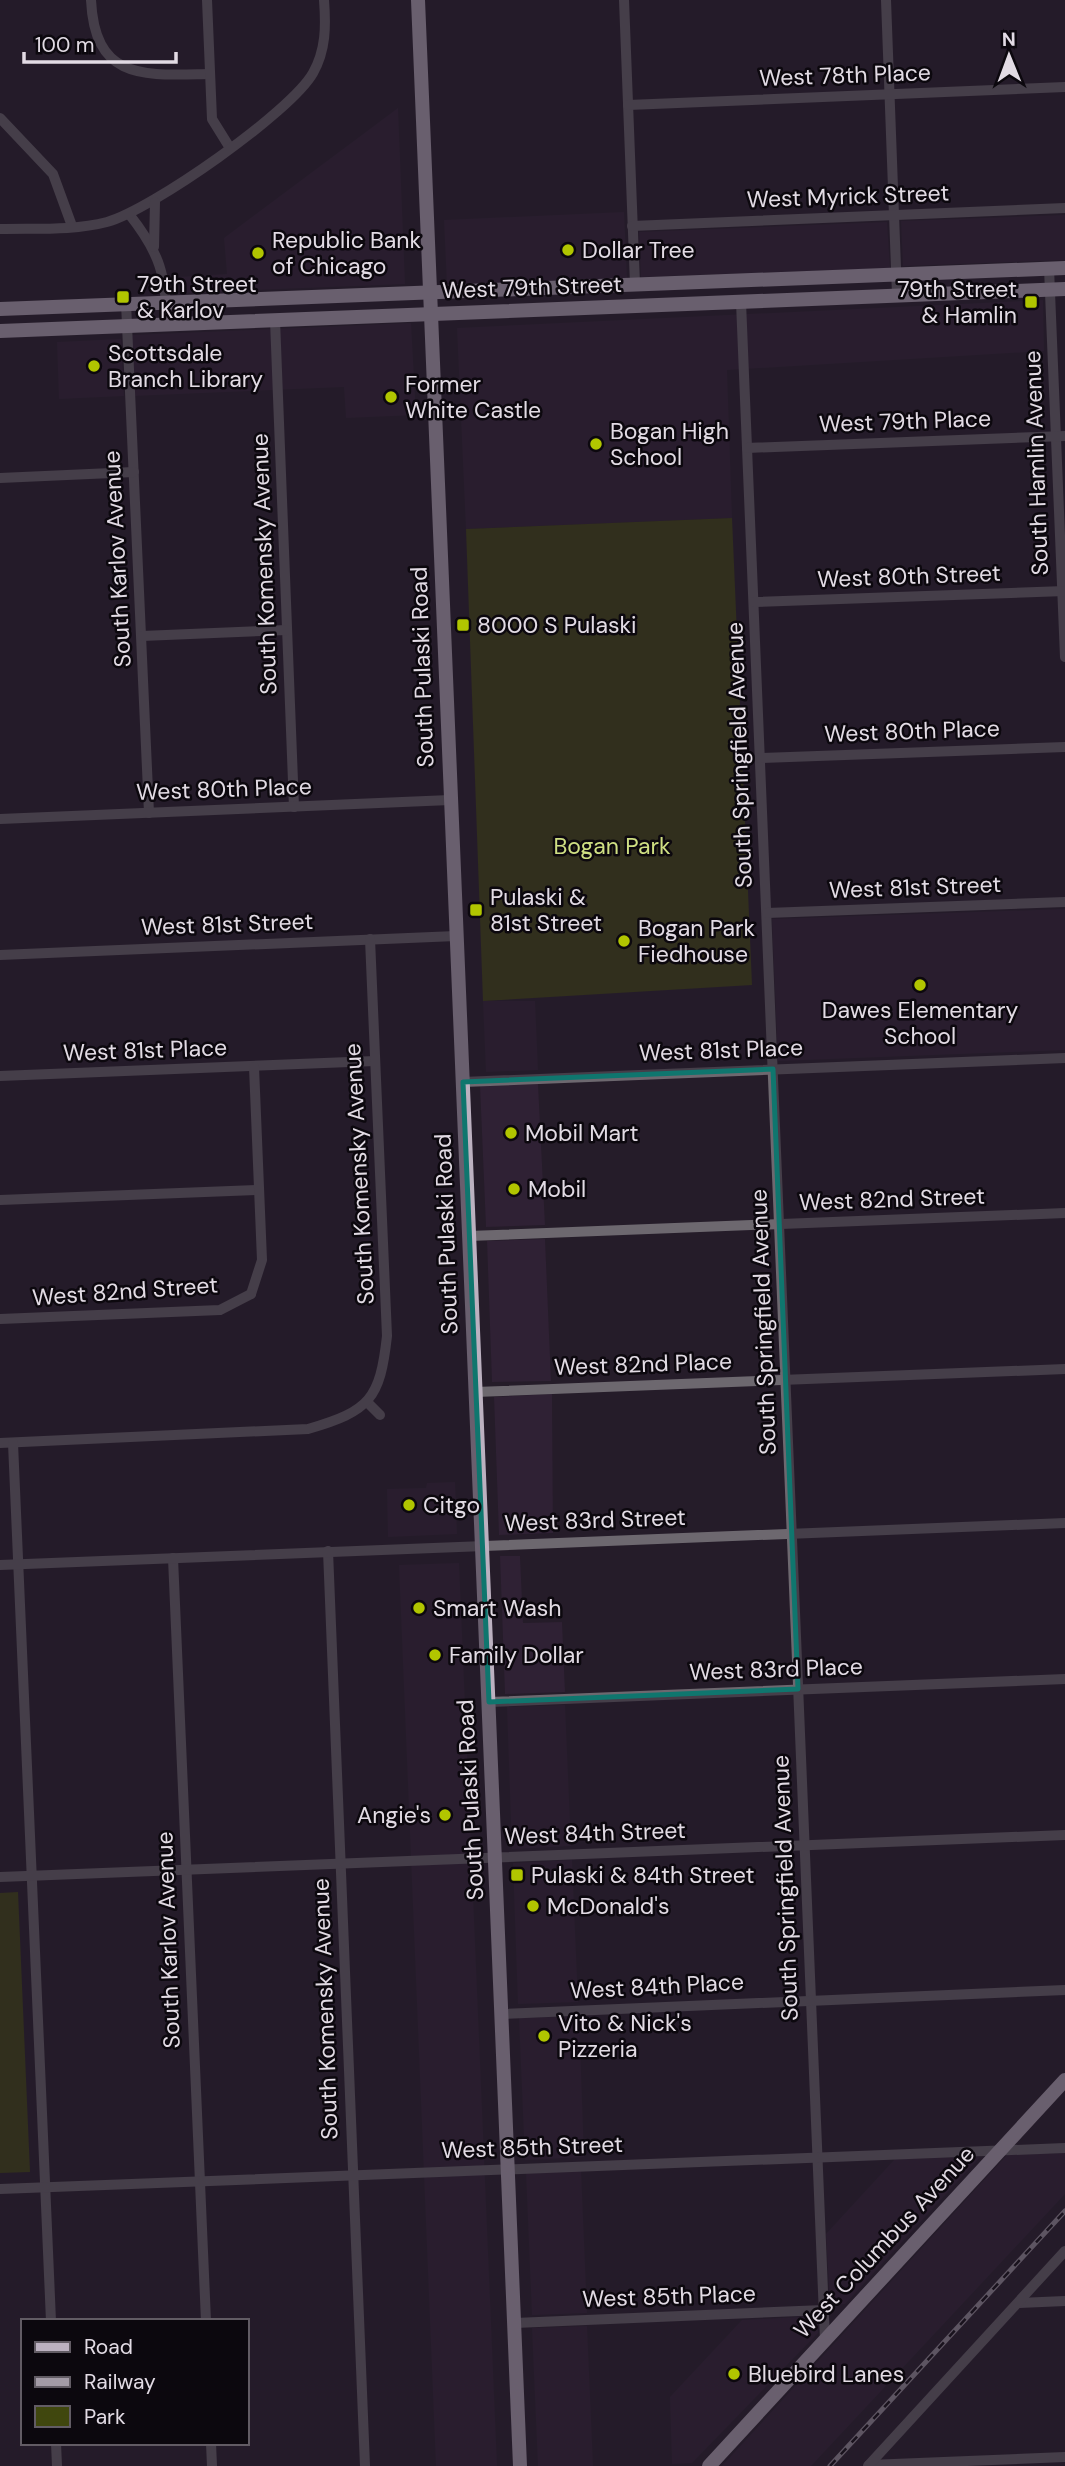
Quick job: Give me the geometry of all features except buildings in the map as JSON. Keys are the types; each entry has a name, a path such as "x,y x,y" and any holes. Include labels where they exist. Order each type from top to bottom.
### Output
{"main road":[{"name":"South Pulaski Road","path":"418,0 510,2168 520,2466"},
{"name":"West 79th Street","path":"0,309 1065,268"},
{"name":"West 79th Street","path":"0,331 1065,289"},
{"name":"West Columbus Avenue","path":"709,2466 1065,2080"}],"street":[{"path":"91,0 92,24 101,48 117,65 135,73 155,75 210,74"},
{"path":"207,0 212,119 230,148"},
{"path":"0,229 106,222 155,202 230,148 303,89 314,72 325,38 324,0"},
{"path":"624,0 635,284"},
{"path":"886,0 897,295"},
{"name":"West 78th Place","path":"628,105 1065,87"},
{"path":"0,118 53,174 72,226"},
{"path":"155,202 154,247 166,301 167,324"},
{"name":"West Myrick Street","path":"632,226 1065,208"},
{"path":"130,214 154,247"},
{"name":"South Hamlin Avenue","path":"1049,268 1060,436 1065,657"},
{"name":"South Springfield Avenue","path":"741,302 825,2340"},
{"name":"South Karlov Avenue","path":"126,303 149,813"},
{"name":"South Komensky Avenue","path":"275,320 294,807"},
{"name":"West 79th Place","path":"747,448 1060,436"},
{"path":"0,478 134,472"},
{"name":"West 80th Street","path":"754,602 1064,591"},
{"path":"142,636 288,630"},
{"name":"West 80th Place","path":"760,758 1065,747"},
{"name":"West 80th Place","path":"0,819 450,800"},
{"name":"West 81st Street","path":"767,913 1065,902"},
{"name":"West 81st Street","path":"0,955 456,936"},
{"name":"South Komensky Avenue","path":"368,1402 383,1378 387,1336 370,939"},
{"name":"West 81st Place","path":"463,1082 1065,1058"},
{"name":"West 81st Place","path":"0,1076 375,1061"},
{"path":"0,1200 259,1190 254,1067"},
{"name":"West 82nd Street","path":"0,1320 220,1310 255,1298 262,1260 259,1190"},
{"name":"West 82nd Street","path":"469,1236 1065,1213"},
{"name":"West 82nd Place","path":"475,1392 1065,1369"},
{"path":"0,1443 308,1429 337,1421 368,1402 380,1415"},
{"path":"13,1443 51,2319"},
{"name":"West 83rd Street","path":"0,1565 1065,1523"},
{"name":"South Komensky Avenue","path":"328,1551 365,2466"},
{"name":"South Karlov Avenue","path":"173,1558 206,2319"},
{"name":"West 83rd Place","path":"489,1702 1065,1679"},
{"name":"West 84th Street","path":"0,1877 1065,1835"},
{"name":"West 84th Place","path":"502,2014 1065,1990"},
{"name":"West 85th Street","path":"0,2189 1065,2148"},
{"path":"868,2465 1065,2251"},
{"path":"1019,2303 1065,2301"},
{"name":"West 85th Place","path":"515,2323 824,2310"},
{"path":"56,2445 57,2466"},
{"path":"211,2445 212,2466"},
{"path":"868,2465 1065,2457"}],"highlighted area":[{"path":"773,1069 798,1689 489,1702 463,1082"}],"shaded area":[{"path":"398,108 405,284 179,293 178,277 227,274 224,238"},
{"path":"624,212 627,278 447,285 444,220"},
{"path":"1065,215 1065,260 903,266 901,221"},
{"path":"887,222 890,268 641,277 639,232"},
{"name":"Bogan High School","path":"1043,300 1044,351 727,370 732,518 466,529 457,328"},
{"path":"411,323 416,415 346,418 344,387 132,396 131,335"},
{"name":"Scottsdale Branch Library","path":"121,339 124,396 59,399 57,342"},
{"name":"Dawes Elementary School","path":"1065,909 1065,1050 778,1061 772,919"},
{"path":"483,1001 535,1001 538,1070 486,1072"},
{"path":"538,1084 545,1225 486,1227 480,1086"},
{"path":"545,1239 551,1381 492,1382 487,1241"},
{"path":"552,1394 553,1533 499,1535 494,1397"},
{"path":"455,1482 457,1534 388,1537 387,1489 426,1488 427,1483"},
{"path":"500,1556 520,1556 523,1623 562,1622 565,1692 505,1694"},
{"path":"459,1563 497,2466 436,2466 399,1565"},
{"path":"565,1705 571,1846 512,1849 507,1707"},
{"path":"572,1860 578,2002 518,2004 513,1863"},
{"path":"579,2016 584,2157 525,2160 519,2018"},
{"path":"1065,2153 1065,2194 811,2466 722,2466 1007,2155"},
{"path":"980,2157 845,2304 830,2305 826,2234 895,2159"},
{"path":"581,2170 587,2313 532,2315 526,2172"},
{"name":"Bluebird Lanes","path":"817,2316 818,2333 692,2463 672,2464 670,2397 742,2320"},
{"path":"587,2326 593,2466 538,2466 532,2328"}],"green space":[{"name":"Bogan Park","path":"732,518 752,985 483,1001 466,529"},
{"path":"18,1892 30,2172 0,2173 0,1893"}],"railway":[{"path":"830,2466 1065,2211"}],"place":[{"name":"Dollar Tree","path":"568,250"},
{"name":"Republic Bank of Chicago","path":"258,253"},
{"name":"79th Street & Karlov","path":"123,297"},
{"name":"79th Street & Hamlin","path":"1031,302"},
{"name":"Scottsdale Branch Library","path":"94,366"},
{"name":"Former White Castle","path":"391,397"},
{"name":"Bogan High School","path":"596,444"},
{"name":"8000 S Pulaski","path":"463,625"},
{"name":"Pulaski & 81st Street","path":"476,910"},
{"name":"Bogan Park Fiedhouse","path":"624,941"},
{"name":"Dawes Elementary School","path":"920,985"},
{"name":"Mobil Mart","path":"511,1133"},
{"name":"Mobil","path":"514,1189"},
{"name":"Citgo","path":"409,1505"},
{"name":"Smart Wash","path":"419,1608"},
{"name":"Family Dollar","path":"435,1655"},
{"name":"Angie's","path":"445,1815"},
{"name":"Pulaski & 84th Street","path":"517,1875"},
{"name":"McDonald's","path":"533,1906"},
{"name":"Vito & Nick's Pizzeria","path":"544,2036"},
{"name":"Bluebird Lanes","path":"734,2374"}]}
